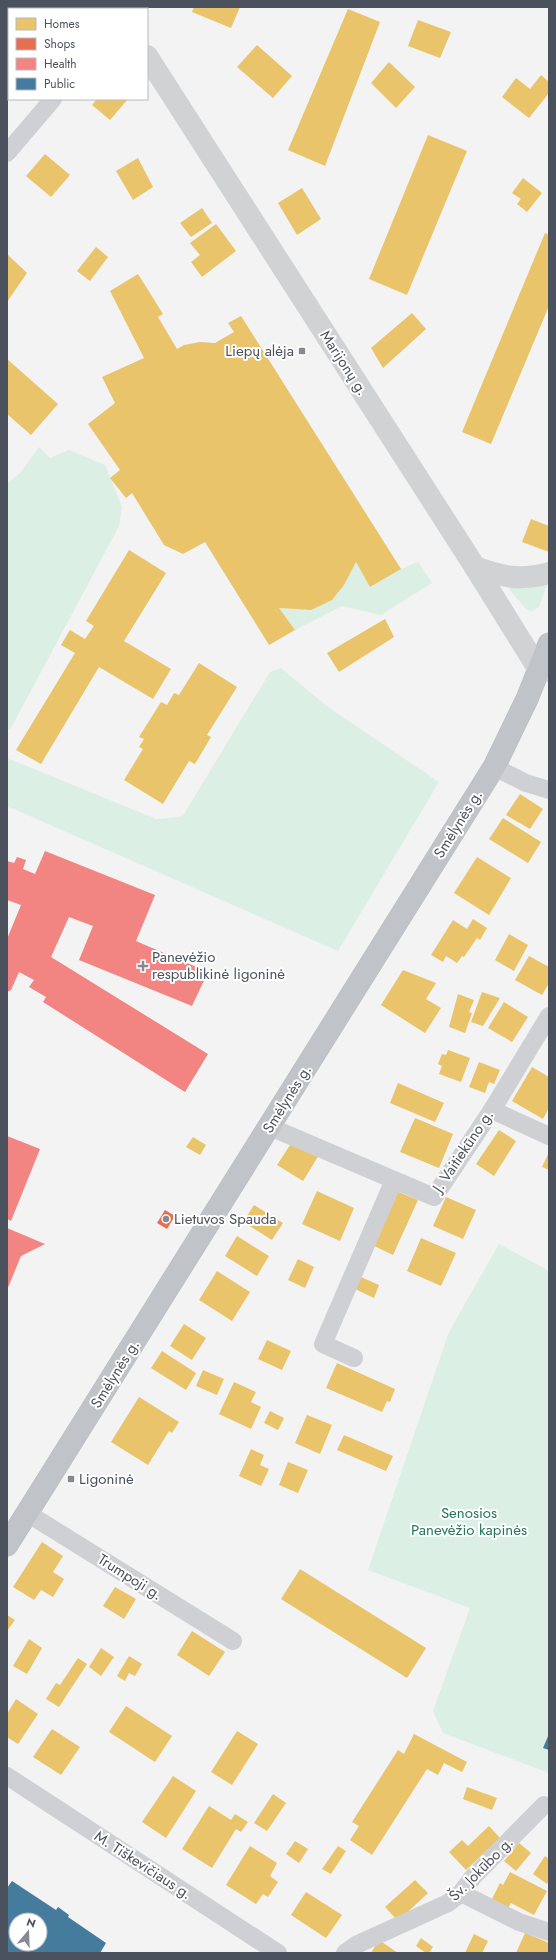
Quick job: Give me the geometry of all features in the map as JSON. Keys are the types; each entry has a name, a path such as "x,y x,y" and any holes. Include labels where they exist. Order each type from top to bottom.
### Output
{"highway":[{"name":"Smėlynės g.","path":"7,1545 494,767 527,699 544,670 549,644"}],"main road":[{"name":"Marijonų g.","path":"148,58 475,567 544,670"},
{"path":"475,567 512,578 526,578 549,574"}],"street":[{"path":"7,153 52,100"},
{"path":"494,767 526,783 549,790"},
{"name":"J. Vaitiekūno g.","path":"270,1126 434,1197 492,1110 549,1016"},
{"path":"492,1110 549,1136"},
{"path":"354,1358 324,1344 394,1180"},
{"name":"Trumpoji g.","path":"27,1513 233,1641"},
{"name":"M. Tiškevičiaus g.","path":"7,1776 278,1953"},
{"name":"Šv. Jokūbo g.","path":"345,1953 356,1944 448,1903 461,1893 473,1877 544,1805"},
{"path":"461,1893 519,1922 549,1932"}],"green space":[{"path":"39,447 50,458 69,450 105,465 122,507 119,526 11,728 7,730 7,484 21,472"},
{"path":"356,562 370,587 401,569 418,562 432,583 381,615 342,606 295,630 279,608 311,610 344,585"},
{"path":"547,584 539,607 532,611 526,609 509,589 510,585"},
{"path":"281,668 328,707 439,782 338,951 7,806 7,758 156,819 179,817 184,814 270,672"},
{"name":"Senosios Panevėžio kapinės","path":"499,1244 549,1271 549,1773 443,1733 433,1711 470,1608 368,1570 449,1332"}],"building: Homes":[{"path":"194,7 240,7 231,28 192,12"},
{"path":"348,9 380,22 325,166 288,150"},
{"path":"418,20 451,32 440,58 408,46"},
{"path":"8,38 7,88 7,39"},
{"path":"257,45 292,76 273,98 237,67"},
{"path":"389,62 415,87 396,108 371,83"},
{"path":"541,75 549,82 549,93 529,118 502,97 516,78 530,89"},
{"path":"96,100 127,100 110,120 92,105"},
{"path":"428,135 467,151 407,295 369,279"},
{"path":"45,154 70,175 51,197 26,176"},
{"path":"138,158 153,187 133,200 116,171"},
{"path":"523,178 542,193 527,212 517,204 521,199 512,193"},
{"path":"302,188 321,219 297,235 278,203"},
{"path":"202,208 212,223 191,237 180,223"},
{"path":"216,224 236,251 202,277 191,262 200,255 190,243"},
{"path":"545,233 549,235 549,306 491,444 462,432"},
{"path":"96,247 108,257 90,281 77,271"},
{"path":"7,254 27,273 7,302"},
{"path":"138,274 163,314 158,317 177,349 184,345 200,342 215,343 234,332 228,323 241,316 401,569 370,587 356,562 344,585 332,600 311,610 279,608 295,630 269,645 205,542 183,554 164,545 132,493 126,498 110,478 120,470 88,424 115,403 102,377 144,358 110,291"},
{"path":"412,313 426,329 383,368 371,348"},
{"path":"7,359 58,404 31,435 7,414"},
{"path":"531,519 549,526 549,552 522,542"},
{"path":"129,550 166,573 124,641 171,669 153,699 99,667 41,764 16,750 75,653 61,645 70,630 85,639 94,626 86,621"},
{"path":"385,619 394,637 339,672 327,653"},
{"path":"199,663 237,687 207,735 211,737 195,764 189,761 163,804 124,780 143,749 139,747 144,739 139,737 161,702 167,705 174,693 179,695"},
{"path":"520,794 543,809 530,829 506,815"},
{"path":"503,818 541,842 528,863 489,839"},
{"path":"477,857 511,878 489,915 454,893"},
{"path":"473,919 487,928 480,940 477,938 464,957 462,956 457,963 446,956 443,962 431,955 453,920 467,929"},
{"path":"509,934 528,945 514,971 495,960"},
{"path":"529,956 549,967 549,983 542,995 515,980"},
{"path":"403,970 436,983 426,999 441,1008 425,1033 381,1005"},
{"path":"482,992 500,998 483,1026 471,1022"},
{"path":"458,994 474,1000 469,1012 472,1013 465,1033 449,1027"},
{"path":"504,1002 528,1017 512,1042 488,1028"},
{"path":"448,1050 470,1058 461,1082 439,1074 442,1066 438,1064 442,1054 446,1055"},
{"path":"479,1062 500,1070 494,1084 489,1082 485,1093 469,1087"},
{"path":"532,1067 549,1077 549,1108 543,1119 512,1101"},
{"path":"398,1083 444,1103 435,1122 390,1103"},
{"path":"415,1118 453,1134 439,1168 400,1152"},
{"path":"499,1130 516,1141 494,1176 476,1164"},
{"path":"193,1137 206,1145 200,1155 186,1147"},
{"path":"294,1139 319,1155 303,1181 277,1165"},
{"path":"549,1152 549,1170 542,1167"},
{"path":"317,1191 354,1208 340,1241 302,1224"},
{"path":"396,1191 418,1200 393,1255 372,1245"},
{"path":"446,1197 476,1210 463,1239 433,1226"},
{"path":"254,1205 283,1223 272,1240 243,1222"},
{"path":"237,1236 269,1256 257,1276 225,1256"},
{"path":"421,1238 456,1253 441,1286 407,1271"},
{"path":"298,1259 314,1267 305,1288 288,1280"},
{"path":"217,1271 250,1292 232,1321 199,1300"},
{"path":"361,1277 379,1285 374,1298 355,1289"},
{"path":"184,1324 206,1338 192,1360 170,1346"},
{"path":"267,1340 291,1351 282,1370 258,1359"},
{"path":"162,1351 196,1373 186,1390 151,1368"},
{"path":"337,1363 395,1389 390,1402 387,1401 382,1412 326,1388"},
{"path":"203,1370 224,1379 217,1395 196,1386"},
{"path":"234,1382 256,1392 251,1402 261,1407 251,1429 219,1414"},
{"path":"139,1397 179,1422 172,1433 169,1431 148,1465 111,1442"},
{"path":"270,1411 284,1418 278,1430 264,1423"},
{"path":"307,1415 332,1425 320,1454 295,1443"},
{"path":"344,1435 393,1456 386,1471 337,1450"},
{"path":"251,1449 264,1455 260,1465 269,1469 261,1486 239,1476"},
{"path":"288,1462 308,1470 298,1493 279,1485"},
{"path":"42,1542 63,1556 53,1572 64,1579 53,1597 41,1590 34,1600 13,1587"},
{"path":"300,1569 426,1648 407,1678 281,1599"},
{"path":"115,1587 136,1599 124,1619 103,1606"},
{"path":"7,1615 15,1620 7,1631"},
{"path":"192,1631 225,1652 209,1676 177,1655"},
{"path":"29,1639 42,1648 27,1674 13,1666"},
{"path":"101,1648 114,1657 101,1676 89,1667"},
{"path":"129,1656 142,1664 135,1676 129,1673 125,1681 117,1676"},
{"path":"78,1658 87,1664 59,1707 46,1699 56,1683 60,1685"},
{"path":"16,1699 38,1714 18,1744 7,1737 7,1714"},
{"path":"126,1706 172,1736 155,1762 109,1732"},
{"path":"52,1729 80,1747 61,1775 33,1757"},
{"path":"237,1731 258,1744 232,1785 211,1772"},
{"path":"414,1734 467,1762 462,1772 444,1763 438,1775 427,1769 372,1855 350,1840 359,1826 352,1822 398,1750 404,1754"},
{"path":"173,1776 196,1791 166,1838 142,1822"},
{"path":"467,1787 497,1798 492,1810 463,1799"},
{"path":"273,1794 286,1803 267,1831 254,1823"},
{"path":"209,1806 231,1820 235,1814 248,1822 241,1832 236,1829 212,1868 182,1849"},
{"path":"489,1826 500,1838 466,1870 449,1852 462,1840 468,1846"},
{"path":"295,1841 308,1849 299,1863 286,1854"},
{"path":"519,1843 531,1853 516,1871 504,1861"},
{"path":"250,1846 277,1863 270,1876 278,1882 268,1897 263,1894 256,1904 226,1885"},
{"path":"338,1846 346,1851 331,1874 322,1869"},
{"path":"545,1856 549,1859 549,1880 547,1884 533,1874"},
{"path":"510,1872 547,1891 534,1915 511,1903 507,1910 491,1901 500,1883 503,1885"},
{"path":"415,1880 428,1893 398,1921 385,1907"},
{"path":"306,1892 342,1915 326,1938 291,1915"},
{"path":"525,1933 549,1943 548,1953 516,1953"},
{"path":"474,1934 488,1941 482,1953 465,1953"},
{"path":"421,1938 433,1947 429,1953 426,1953 416,1946"},
{"path":"379,1940 398,1953 371,1953"}],"building: Shops":[{"name":"Lietuvos Spauda","path":"165,1210 175,1216 167,1229 157,1223"}],"building: Health":[{"name":"Panevėžio respublikinė ligoninė","path":"45,851 155,895 136,941 208,972 192,1006 79,960 93,926 69,917 51,957 208,1054 185,1092 43,1002 46,997 29,987 34,980 19,972 11,990 7,992 7,939 21,905 7,900 7,861 14,863 17,857 26,860 23,869 35,874"},
{"path":"7,1136 40,1149 11,1221 7,1219"},
{"path":"7,1228 45,1244 21,1256 7,1290"}],"building: Public":[{"path":"549,1734 549,1750 543,1748"},
{"path":"12,1881 56,1910 58,1907 69,1915 68,1917 106,1943 100,1953 7,1953 7,1888"}],"place":[{"name":"Liepų alėja","path":"302,351"},
{"name":"Panevėžio respublikinė ligoninė","path":"143,966"},
{"name":"Lietuvos Spauda","path":"166,1219"},
{"name":"Ligoninė","path":"71,1479"}]}
